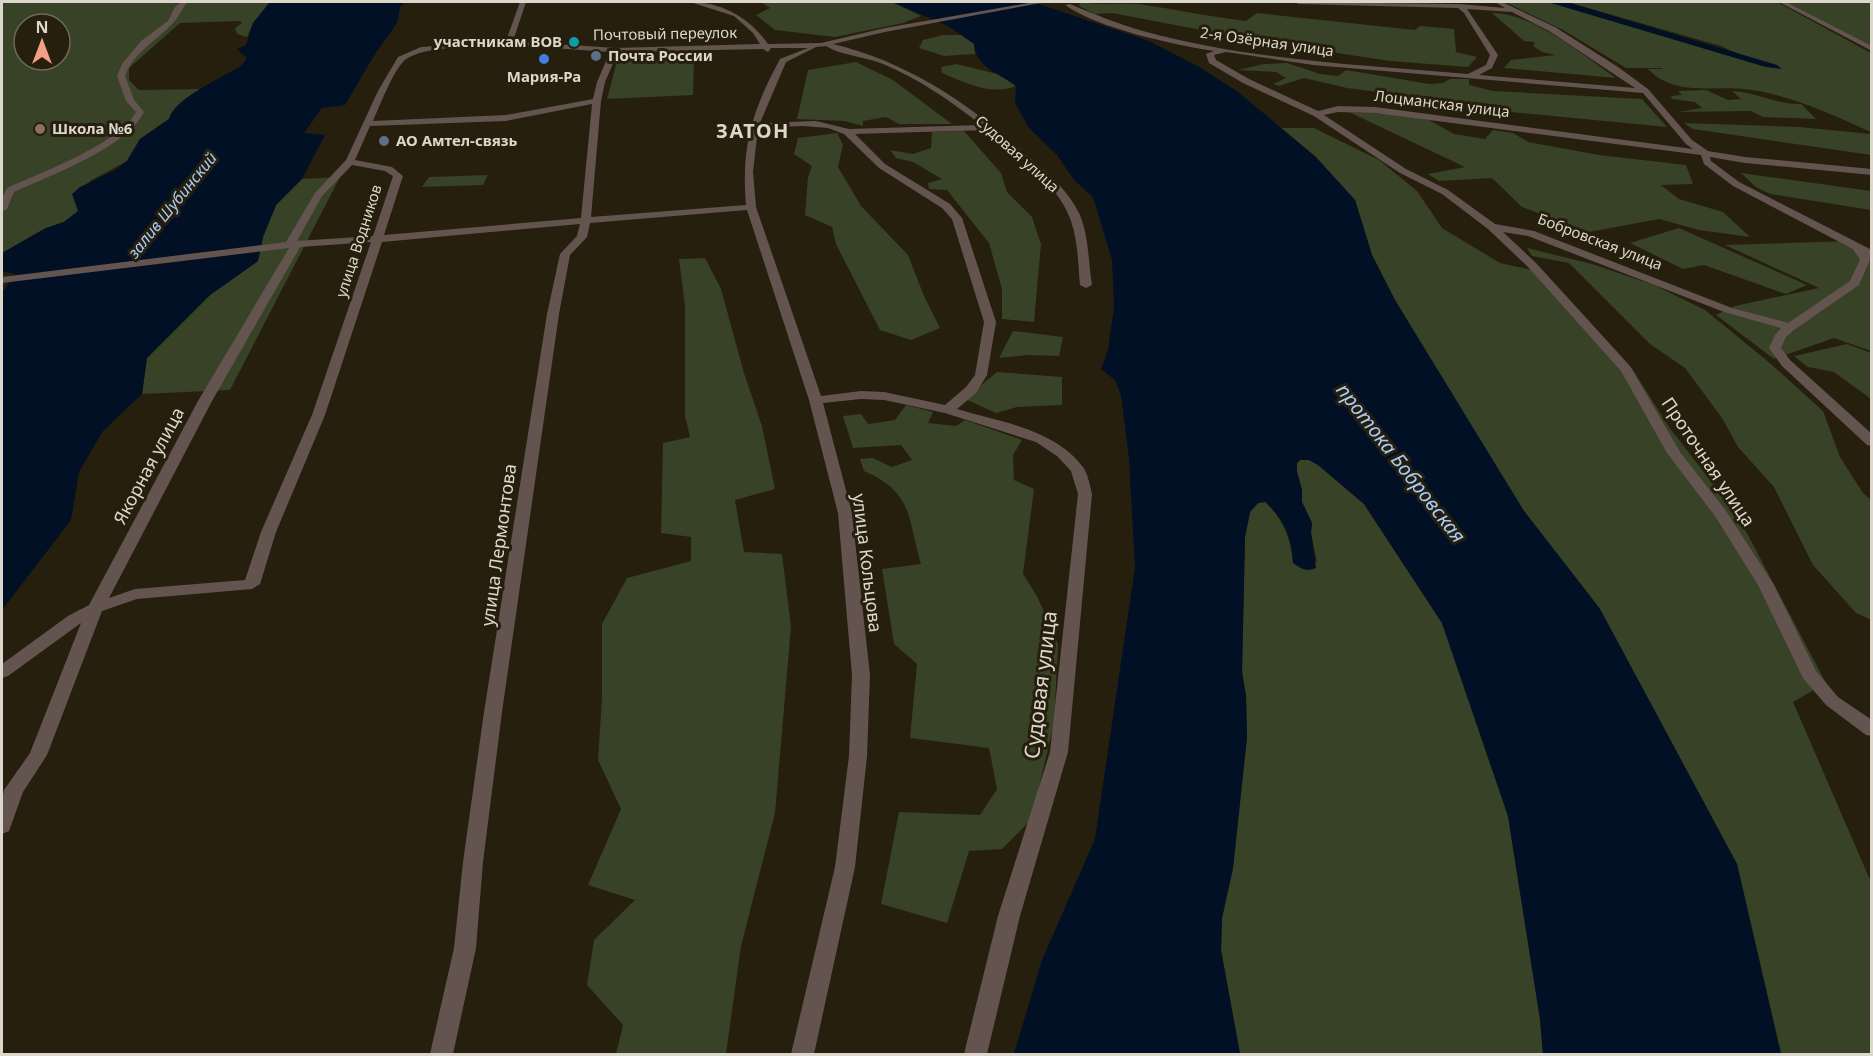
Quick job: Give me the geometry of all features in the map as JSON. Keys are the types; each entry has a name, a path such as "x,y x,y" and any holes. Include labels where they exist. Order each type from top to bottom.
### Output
{"street":[{"path":"2,208 10,190 94,152 135,122 140,112 130,101 121,76 125,66 144,43 171,22 177,8 185,2"},
{"path":"350,161 382,91 401,59 406,55 431,48 509,43 523,2"},
{"path":"693,2 736,15 756,32 764,46 783,61 822,45 917,24 1043,2"},
{"path":"1298,2 1456,6 1498,9 1526,16"},
{"path":"1456,6 1474,2"},
{"path":"1498,2 1526,16"},
{"path":"1782,2 1872,49"},
{"name":"2-я Озёрная улица","path":"1068,4 1107,22 1141,33 1226,50 1313,63 1645,91"},
{"path":"1456,6 1467,12 1494,55 1489,66 1468,77"},
{"name":"Лоцманская улица","path":"1526,16 1581,46 1645,91 1689,142 1705,153 1707,162 1736,184 1872,255"},
{"name":"Почтовый переулок","path":"509,43 615,50 822,45"},
{"name":"Судовая улица","path":"822,45 864,52 899,68 930,85 991,127 1064,197 1077,221 1086,285"},
{"name":"улица Лермонтова","path":"442,1054 465,948 473,862 491,724 553,314 565,254 582,237 586,220 597,101 601,82 615,50"},
{"path":"1226,50 1210,54 1212,61 1246,81 1317,114"},
{"name":"улица Кольцова","path":"783,61 754,126 748,171 751,207 816,400 845,513 861,675 858,756 845,867 802,1054"},
{"path":"368,124 506,118 597,101"},
{"name":"Лоцманская улица","path":"1317,114 1338,109 1375,110 1745,160 1872,172"},
{"name":"Бобровская улица","path":"1317,114 1403,171 1446,192 1492,227 1530,233 1728,310 1790,327"},
{"path":"754,126 836,126 848,132 882,166 946,206 957,218 990,322 981,375 971,390 948,410 884,396 861,395 816,400"},
{"path":"848,132 991,127"},
{"name":"улица Водников","path":"95,608 135,594 252,584 258,563 309,439 398,176 396,172 389,169 361,166 350,161"},
{"name":"Якорная улица","path":"2,826 14,790 38,755 95,608 205,401 293,246 318,195 350,161"},
{"path":"4,280 271,248 458,233 513,225 751,207"},
{"name":"Проточная улица","path":"1492,227 1532,265 1626,369 1674,453 1721,514 1760,576 1809,674 1832,701 1872,730"},
{"path":"1853,245 1872,246"},
{"path":"1853,245 1865,260 1855,283 1790,327 1781,335 1775,348 1786,363 1872,442"},
{"name":"Судовая улица","path":"948,410 1041,438 1062,453 1078,470 1085,494 1059,752 1009,916 976,1054"},
{"path":"2,672 74,620 95,608"}],"green space":[{"path":"2,2 270,2 253,23 247,37 237,34 235,28 242,23 240,21 180,23 129,68 129,80 139,90 202,89 178,106 169,119 140,139 127,161 90,181 79,211 64,222 46,228 2,253"},
{"path":"761,2 892,2 921,16 903,23 835,37 775,30 756,15 770,8"},
{"path":"1080,2 1145,5 1246,21 1257,13 1415,30 1420,26 1454,29 1456,52 1477,57 1468,67 1390,61 1264,42 1112,13 1095,14 1079,6"},
{"path":"1505,2 1548,2 1766,67 1721,46 1567,2 1777,2 1871,53 1871,132 1777,95 1744,89 1681,86 1669,83 1648,69 1663,69 1661,68 1626,68 1563,30"},
{"path":"1786,2 1871,2 1871,46"},
{"path":"1492,13 1508,15 1541,28 1573,47 1616,78 1504,68 1511,60 1556,55 1542,52 1533,46 1535,42 1524,41"},
{"path":"943,35 963,35 974,44 975,54 944,56 919,48 923,40"},
{"path":"694,58 693,95 607,99 617,61"},
{"path":"856,62 893,80 952,124 899,124 886,117 863,121 863,126 844,121 797,119 808,70"},
{"path":"1287,63 1320,74 1338,76 1346,70 1429,84 1443,83 1450,79 1469,79 1469,85 1493,91 1642,99 1667,127 1490,110 1446,101 1347,88 1304,78 1279,86 1273,84 1286,78 1276,72 1238,70 1264,64"},
{"path":"957,64 1001,75 1016,86 997,90 987,89 942,73 941,67"},
{"path":"1706,90 1728,100 1741,99 1732,91 1783,103 1801,104 1816,119 1763,117 1751,111 1678,112 1702,108 1695,102 1672,99 1671,96 1682,95 1678,91"},
{"path":"1349,112 1390,114 1429,120 1454,134 1485,139 1493,130 1513,133 1528,142 1599,155 1686,165 1693,184 1661,185 1679,199 1723,212 1750,237 1699,230 1659,219 1589,232 1522,207 1492,178 1439,181 1428,174 1465,167"},
{"path":"1684,123 1799,127 1871,134 1871,155 1693,129"},
{"path":"1281,128 1314,128 1379,160 1417,191 1442,228 1500,263 1545,273 1633,370 1669,427 1738,516 1826,683 1793,702 1871,882 1871,1054 1781,1054 1737,864 1600,609 1524,511 1435,368 1395,300 1372,255 1355,200 1316,158"},
{"path":"964,131 1001,173 1007,192 1032,217 1041,244 1034,322 1002,319 1002,289 989,243 947,190 929,189 928,183 942,179 913,162 896,158 890,150 913,154 931,148 932,132"},
{"path":"837,133 843,145 838,167 861,206 908,255 924,296 940,328 911,340 880,330 836,244 832,227 805,215 808,177 812,166 794,154 798,138"},
{"path":"1741,173 1871,191 1871,210 1770,194 1756,187"},
{"path":"488,175 483,185 422,187 429,177"},
{"path":"340,177 230,390 142,394 147,358 210,295 258,261 263,237 276,205 302,179"},
{"path":"1679,228 1807,285 1786,294 1704,265 1683,269 1630,243"},
{"path":"1852,241 1871,251 1871,351 1834,338 1774,359 1716,315 1735,306 1819,288 1725,245"},
{"path":"1527,248 1592,264 1654,285 1705,310 1771,364 1823,411 1840,457 1863,493 1871,500 1871,620 1856,613 1813,565 1774,487 1738,447 1722,418 1685,368 1650,344 1569,263 1532,256"},
{"path":"705,258 721,289 744,373 762,426 775,489 735,500 744,552 782,554 791,627 775,813 741,946 726,1054 616,1054 623,1025 587,985 594,940 635,900 588,885 621,809 598,760 602,697 602,624 627,578 691,561 691,537 661,533 663,443 690,437 685,416 685,306 679,259"},
{"path":"1013,331 1063,337 1059,356 1028,355 999,358"},
{"path":"1847,344 1871,353 1871,399 1834,372 1808,367 1794,356"},
{"path":"997,372 1062,377 1062,405 1017,407 996,413 965,399"},
{"path":"906,405 933,412 928,423 956,426 965,420 1022,440 1013,455 1014,480 1034,489 1023,574 1037,596 1058,644 1054,724 1031,820 1002,849 969,851 947,923 881,904 899,812 980,815 997,789 989,748 910,738 917,664 894,644 882,569 921,564 906,508 892,488 864,471 860,459 873,458 892,467 912,460 901,445 853,448 843,416 861,414 868,424 895,420"},
{"path":"1300,460 1309,460 1318,465 1364,504 1442,623 1508,816 1540,1019 1543,1054 1240,1054 1221,950 1222,918 1233,868 1247,737 1246,696 1242,672 1245,537 1250,512 1258,503 1265,501 1285,529 1293,563 1317,562 1311,533 1312,523 1302,502 1302,490 1297,472 1297,463"}],"water":[{"name":"залив Шубинский","path":"270,2 405,2 400,7 397,23 375,54 345,105 322,108 304,133 325,135 302,179 276,205 263,237 258,261 210,295 147,358 142,394 103,431 79,472 71,520 2,610 2,293 15,274 2,271 2,253 46,228 64,222 78,211 72,194 80,187 115,170 127,161 140,139 169,119 173,111 189,96 241,66 247,58 237,49 246,45 253,23"},
{"name":"протока Бобровская","path":"892,2 1033,2 1149,41 1201,68 1238,92 1316,157 1355,200 1372,255 1395,300 1524,511 1600,609 1737,864 1781,1054 1543,1054 1540,1019 1508,816 1442,623 1364,504 1318,465 1309,460 1300,460 1297,463 1297,472 1302,490 1302,502 1312,523 1311,533 1316,568 1304,569 1293,563 1286,529 1265,502 1258,503 1250,512 1245,537 1242,672 1246,696 1247,737 1233,868 1222,918 1221,950 1240,1054 1014,1054 1042,960 1095,839 1135,567 1129,459 1121,395 1115,380 1101,369 1108,350 1114,307 1112,260 1093,197 1074,180 1057,155 1029,128 1015,103 1016,86 989,69 979,59 974,44 948,26"},
{"path":"1548,2 1567,2 1777,65 1782,69 1766,67"}],"place":[{"name":"участникам ВОВ","path":"574,42"},
{"name":"Почта России","path":"596,56"},
{"name":"Мария-Ра","path":"544,59"},
{"name":"Школа №6","path":"40,129"},
{"name":"АО Амтел-связь","path":"384,141"}],"district":[{"name":"ЗАТОН","path":"753,131"}]}
